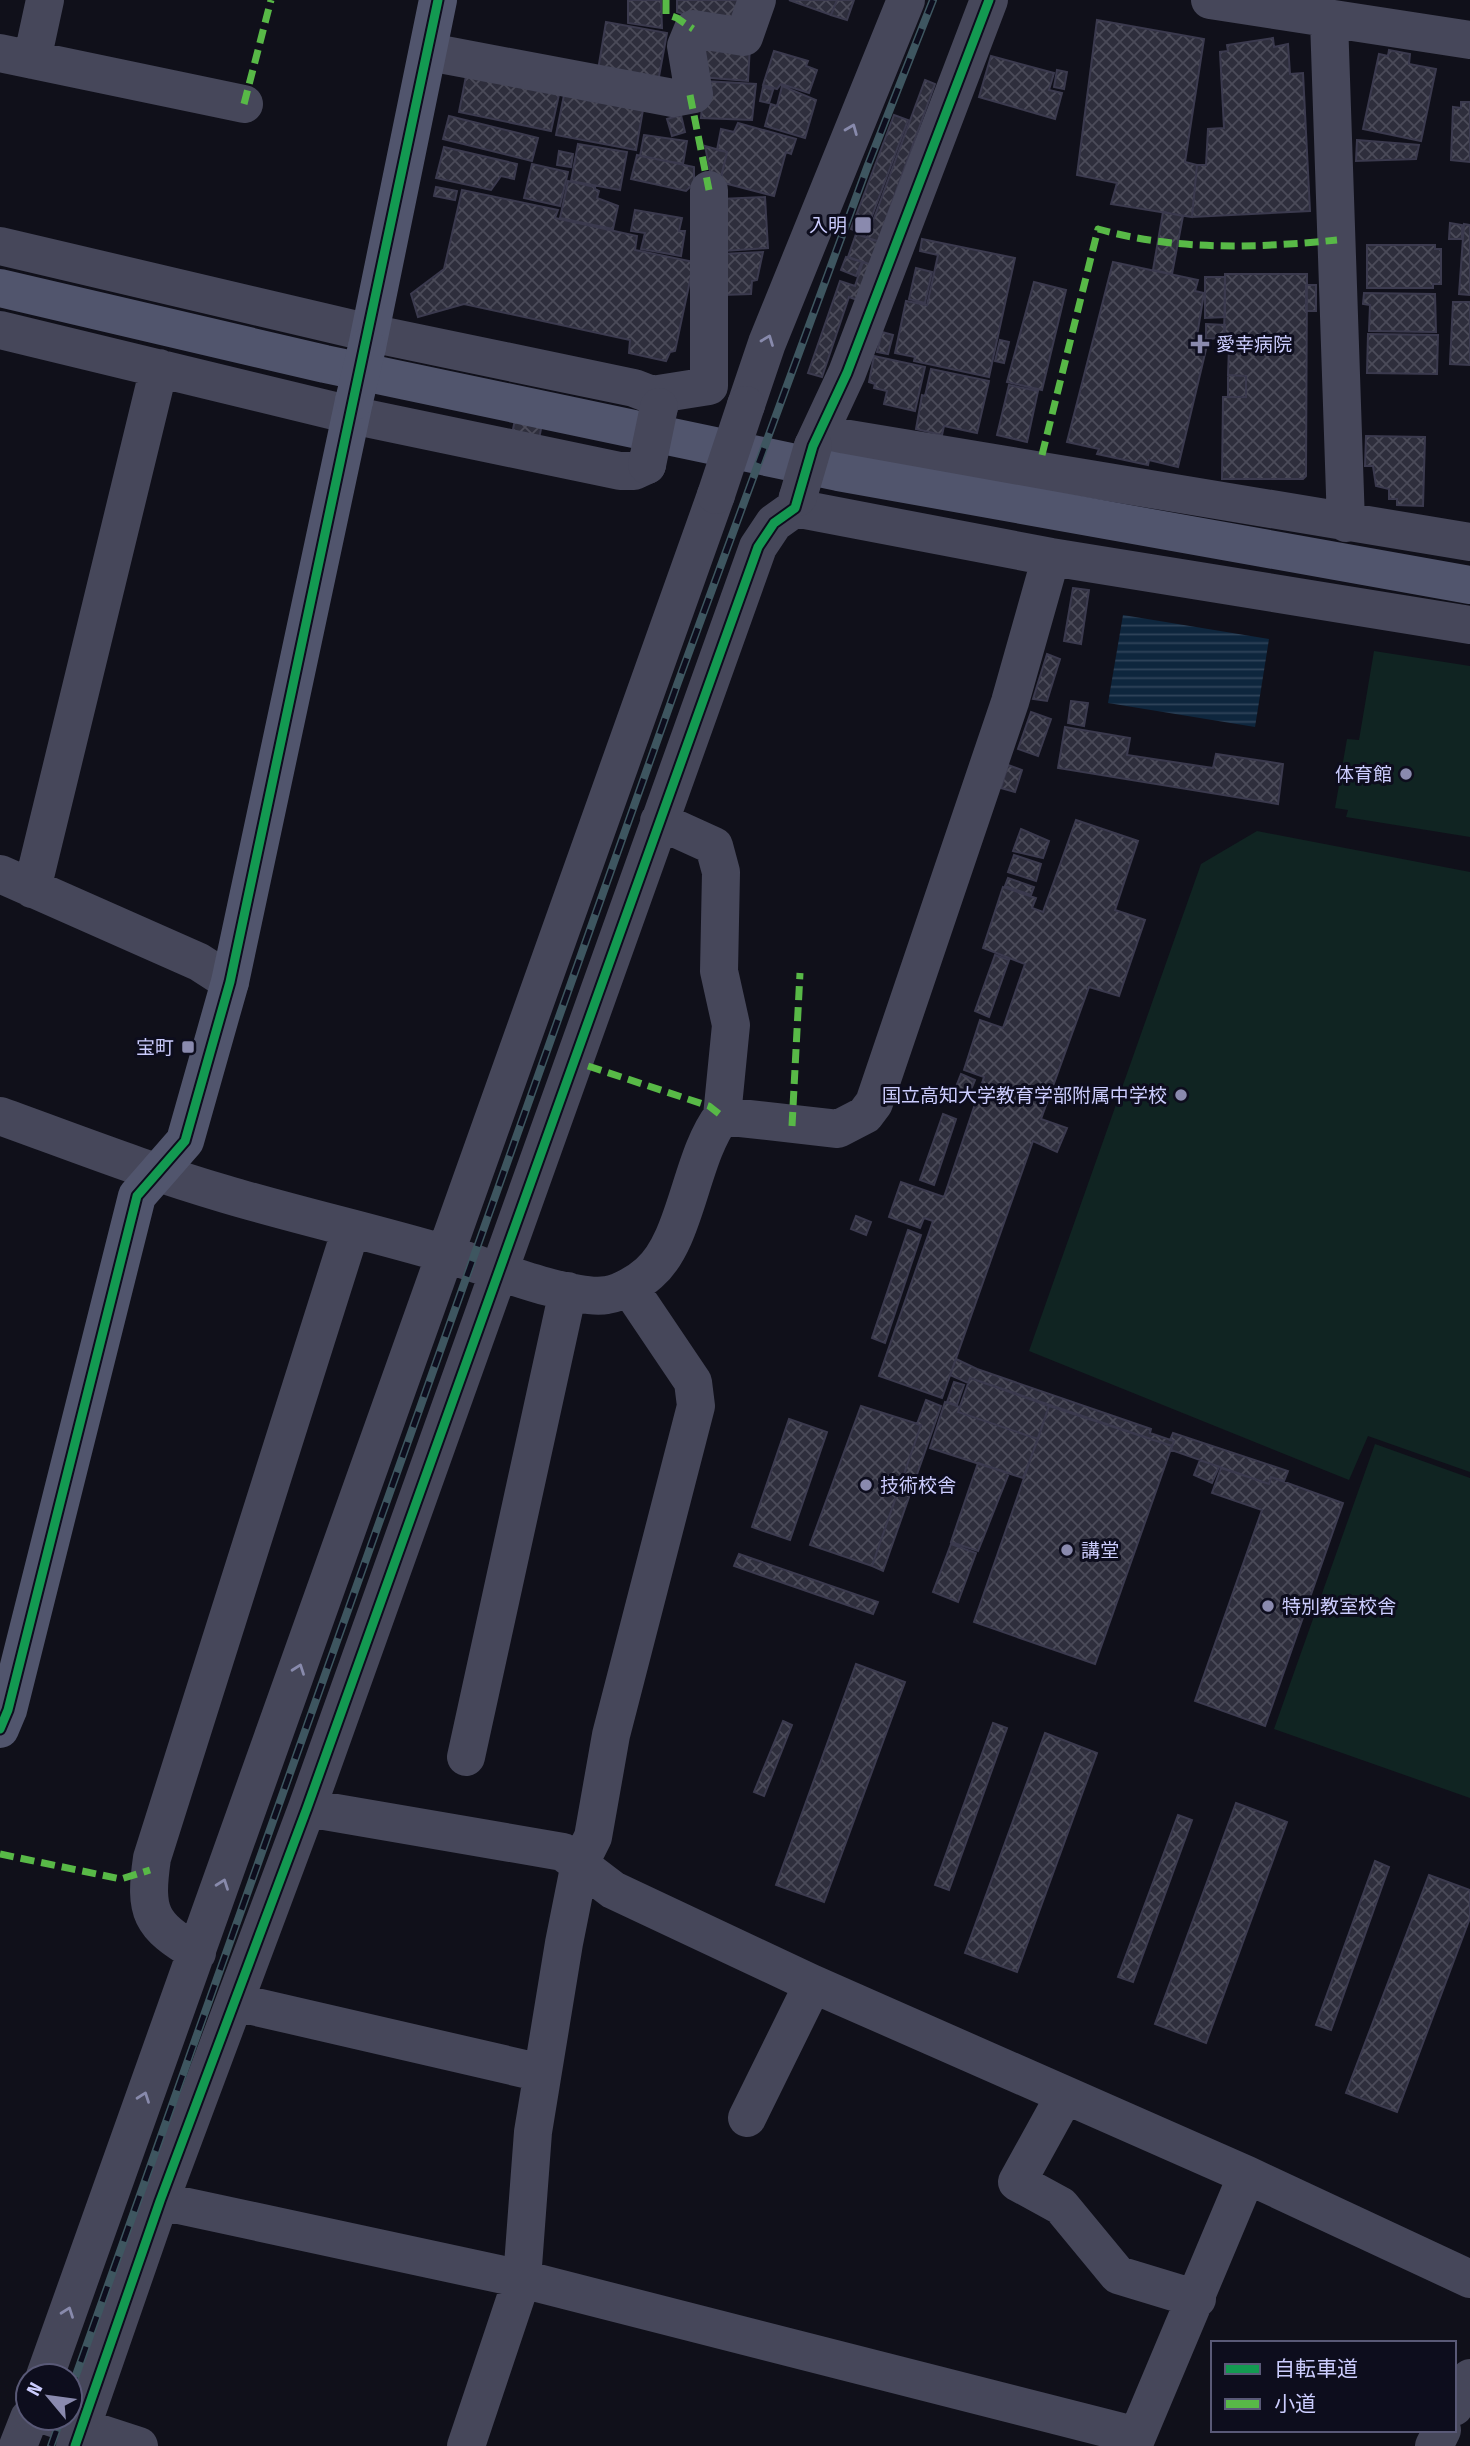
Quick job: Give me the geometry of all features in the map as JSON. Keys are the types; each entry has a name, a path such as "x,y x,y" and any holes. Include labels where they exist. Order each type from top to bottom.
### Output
{"street":[{"path":"45,0 16,56 244,104"},
{"path":"0,1729 11,1697 137,1196 185,1141 230,982 369,340 438,0"},
{"path":"429,52 673,98 694,94 686,46 693,29 744,37 757,0"},
{"path":"50,2362 716,495 767,342 905,0"},
{"path":"84,2395 307,1808 758,547 774,523 797,502 816,440 847,373 989,0"},
{"path":"1210,0 1470,40"},
{"path":"1329,20 1346,523"},
{"path":"0,246 369,340 656,401 709,386 709,190"},
{"path":"0,288 325,364 838,472 1470,585"},
{"path":"0,330 159,368 353,408 620,471 634,471 647,465 656,401"},
{"path":"159,368 16,882 199,962 230,982"},
{"path":"816,440 1470,542"},
{"path":"797,502 1051,557 1470,625"},
{"path":"723,1116 838,1129 865,1115 874,1103 1010,702 1051,557"},
{"path":"2,1124 224,1194 446,1254 569,1291 608,1295 629,1287 650,1273 661,1260 678,1224 708,1138 723,1116 731,1025 719,971 719,866 714,846 659,821"},
{"path":"197,1953 166,1935 151,1914 148,1887 152,1858 351,1229"},
{"path":"467,2446 522,2279 533,2132 580,1863 593,1837 611,1735 696,1406 693,1382 629,1287"},
{"path":"466,1757 569,1291"},
{"path":"307,1808 563,1852 613,1890 813,1984 1247,2175 1470,2279"},
{"path":"747,2118 813,1984"},
{"path":"235,2002 542,2073"},
{"path":"1065,2095 1017,2182 1061,2206 1118,2275 1197,2300"},
{"path":"160,2201 522,2279 1135,2441 1197,2300 1247,2175"},
{"path":"1456,2403 1470,2378"},
{"path":"75,2432 139,2446"}],"green space":[{"name":"体育館","path":"1374,651 1470,666 1470,837 1346,817 1348,810 1335,808 1347,739 1359,740"},
{"path":"1257,831 1470,872 1470,1472 1368,1436 1349,1480 1029,1351 1201,864"},
{"path":"1375,1444 1470,1478 1470,1798 1274,1729"}],"water":[{"path":"1123,615 1269,639 1255,727 1108,703"}],"building":[{"path":"628,0 661,0 662,28 628,23"},
{"path":"677,0 745,0 733,30 677,12"},
{"path":"789,0 837,0 831,15"},
{"path":"837,0 854,0 847,20 831,15"},
{"path":"1097,20 1204,39 1185,162 1197,165 1192,217 1111,204 1117,183 1077,175"},
{"path":"606,22 667,33 658,82 598,70"},
{"path":"1273,38 1274,47 1288,44 1290,74 1303,73 1310,211 1192,217 1197,165 1206,165 1208,129 1224,128 1220,52 1228,51 1227,45"},
{"path":"704,42 750,46 748,81 700,77"},
{"path":"1389,50 1410,54 1409,64 1436,69 1421,141 1363,129 1379,54 1388,56"},
{"path":"774,51 808,61 806,66 817,70 809,93 781,84 777,89 763,85"},
{"path":"991,56 1054,73 1049,90 1062,93 1055,119 979,97"},
{"path":"1057,70 1067,72 1064,89 1054,87"},
{"path":"467,71 560,90 551,131 459,112"},
{"path":"925,80 935,84 878,241 872,240 867,237"},
{"path":"704,81 756,84 752,120 701,118"},
{"path":"782,86 816,100 805,138 765,126 771,104 777,106"},
{"path":"763,87 773,90 769,103 760,101"},
{"path":"565,90 644,104 636,150 556,135"},
{"path":"1461,102 1470,102 1470,162 1451,160 1453,107 1461,108"},
{"path":"681,115 685,132 672,136 667,119"},
{"path":"894,115 908,120 865,235 851,229"},
{"path":"449,116 538,138 532,161 443,139"},
{"path":"738,123 796,139 791,154 786,152 774,196 720,182 727,152 717,150 721,129 734,132"},
{"path":"644,135 687,141 683,164 640,156"},
{"path":"1357,140 1419,145 1416,159 1356,161"},
{"path":"578,144 627,152 620,190 571,181"},
{"path":"705,146 727,152 719,185 711,176"},
{"path":"444,147 517,164 514,179 501,176 491,190 436,178"},
{"path":"559,151 573,154 571,167 557,165"},
{"path":"637,155 694,167 694,183 686,191 631,179"},
{"path":"532,164 568,172 560,206 524,198"},
{"path":"568,181 595,187 599,191 597,198 618,206 613,229 560,218"},
{"path":"436,187 457,191 455,200 434,196"},
{"path":"462,190 558,210 555,218 637,236 635,250 694,262 675,351 670,352 666,361 629,353 630,340 464,304 418,317 411,294 444,269"},
{"path":"765,197 768,248 724,251 721,199"},
{"path":"635,210 682,218 679,231 685,231 681,256 641,249 645,233 631,231"},
{"path":"1163,212 1183,216 1172,274 1153,270"},
{"path":"1450,223 1462,225 1462,239 1449,239"},
{"path":"1464,224 1470,225 1470,295 1459,294"},
{"path":"856,234 883,243 875,266 848,257"},
{"path":"922,239 1015,258 989,377 914,361 915,357 895,353 906,301 927,305 938,255 920,251"},
{"path":"1367,245 1435,245 1435,249 1441,249 1441,284 1433,284 1433,288 1367,288"},
{"path":"763,252 757,280 752,281 751,294 723,295 722,254"},
{"path":"846,257 862,262 856,276 841,270"},
{"path":"863,262 875,266 863,302 849,297 822,377 808,373 840,281 855,286"},
{"path":"1113,262 1198,280 1195,291 1204,293 1197,336 1208,341 1178,467 1149,460 1148,465 1097,454 1099,449 1067,442"},
{"path":"916,268 932,272 925,303 909,299"},
{"path":"1225,274 1307,274 1306,476 1303,479 1222,479 1223,397 1246,397 1246,376 1228,375 1229,347 1225,347 1224,342"},
{"path":"1205,277 1225,277 1225,317 1205,318"},
{"path":"1034,282 1066,290 1042,390 1007,382"},
{"path":"1306,285 1316,285 1316,311 1306,311"},
{"path":"1364,293 1435,294 1436,332 1369,331 1370,305 1363,304"},
{"path":"1453,302 1470,302 1470,365 1450,364"},
{"path":"1206,324 1225,325 1224,342 1221,342 1221,338 1206,339"},
{"path":"882,332 893,335 888,354 877,352"},
{"path":"1368,334 1438,335 1437,374 1367,373"},
{"path":"1000,340 1009,342 1004,363 995,361"},
{"path":"874,356 925,367 915,411 884,404 887,391 874,388 875,384 869,382"},
{"path":"931,369 989,381 977,433 944,426 942,435 916,429 922,395 925,396"},
{"path":"1228,375 1246,376 1246,397 1228,397"},
{"path":"1009,385 1038,391 1027,442 997,435"},
{"path":"516,415 542,424 539,439 512,434"},
{"path":"1366,436 1425,437 1423,506 1397,505 1397,499 1389,499 1389,489 1376,486 1373,466 1365,466"},
{"path":"1073,588 1089,590 1081,644 1064,641"},
{"path":"1047,654 1060,659 1047,701 1033,699"},
{"path":"1071,701 1088,703 1084,726 1068,723"},
{"path":"1031,712 1051,719 1038,756 1018,749"},
{"path":"1065,727 1130,738 1127,755 1213,768 1216,754 1283,764 1278,804 1058,768"},
{"path":"1008,765 1022,770 1015,792 1001,788"},
{"path":"1076,820 1138,841 1115,910 1145,920 1119,996 1089,987 1041,1119 1067,1128 1057,1152 1033,1141 942,1398 879,1376 933,1221 924,1218 920,1228 889,1217 901,1182 944,1197 984,1077 964,1070 980,1020 1003,1028 1025,964 983,948 1003,887 1036,898 1032,908 1043,912"},
{"path":"1021,829 1049,841 1043,858 1013,851"},
{"path":"1014,855 1041,864 1036,881 1008,872"},
{"path":"1008,878 1034,887 1031,895 1005,886"},
{"path":"995,955 1009,960 989,1017 975,1011"},
{"path":"961,1074 975,1080 968,1097 954,1092"},
{"path":"943,1114 956,1119 934,1185 920,1180"},
{"path":"856,1216 871,1222 866,1235 851,1229"},
{"path":"908,1230 921,1235 885,1343 872,1338"},
{"path":"956,1359 977,1369 1151,1429 1150,1433 1174,1441 1172,1446 970,1378 968,1383 950,1375"},
{"path":"970,1378 1049,1406 1038,1439 958,1412"},
{"path":"954,1382 964,1385 957,1405 947,1402"},
{"path":"926,1400 941,1406 883,1571 872,1566 921,1425 917,1424"},
{"path":"945,1402 960,1407 958,1412 1038,1439 1023,1478 930,1448"},
{"name":"技術校舎","path":"861,1406 921,1425 872,1566 810,1545"},
{"name":"講堂","path":"1049,1406 1172,1446 1095,1664 974,1622"},
{"path":"789,1419 827,1432 790,1540 752,1527"},
{"path":"1173,1433 1288,1471 1284,1481 1271,1477 1269,1484 1171,1450 1174,1441 1170,1440"},
{"path":"1200,1460 1219,1467 1212,1483 1194,1475"},
{"path":"978,1463 1009,1473 978,1551 951,1542"},
{"name":"特別教室校舎","path":"1221,1468 1269,1484 1271,1477 1343,1503 1265,1726 1195,1701 1262,1510 1212,1493"},
{"path":"951,1544 976,1553 958,1602 933,1592"},
{"path":"739,1554 878,1602 873,1614 734,1566"},
{"path":"856,1664 905,1682 824,1902 776,1885"},
{"path":"783,1721 792,1725 764,1796 754,1792"},
{"path":"993,1723 1007,1728 949,1890 935,1885"},
{"path":"1045,1733 1097,1753 1017,1972 965,1953"},
{"path":"1236,1803 1287,1822 1206,2043 1155,2024"},
{"path":"1178,1815 1192,1820 1133,1982 1118,1977"},
{"path":"1375,1861 1389,1867 1331,2030 1316,2025"},
{"path":"1429,1875 1470,1890 1470,1918 1397,2112 1346,2093"}],"railway":[{"path":"81,2362 677,685 868,165 933,0"},
{"path":"51,2446 56,2432"}],"marked path":[{"path":"244,104 271,0"},
{"path":"666,0 666,14 693,29"},
{"path":"690,95 709,190"},
{"path":"1042,455 1098,229 1157,241 1217,246 1337,240"},
{"path":"792,1126 800,973"},
{"path":"588,1066 709,1106 722,1116"},
{"path":"0,1854 121,1879 150,1870"}],"cycle path":[{"path":"0,1729 8,1710 137,1196 185,1141 230,982 438,0"},
{"path":"75,2446 160,2201 307,1808 758,547 774,523 795,508 813,446 847,373 989,0"}],"place":[{"name":"入明","path":"863,225"},
{"name":"愛幸病院","path":"1200,344"},
{"name":"体育館","path":"1406,774"},
{"name":"宝町","path":"188,1047"},
{"name":"国立高知大学教育学部附属中学校","path":"1181,1095"},
{"name":"技術校舎","path":"866,1485"},
{"name":"講堂","path":"1067,1550"},
{"name":"特別教室校舎","path":"1268,1606"}]}
